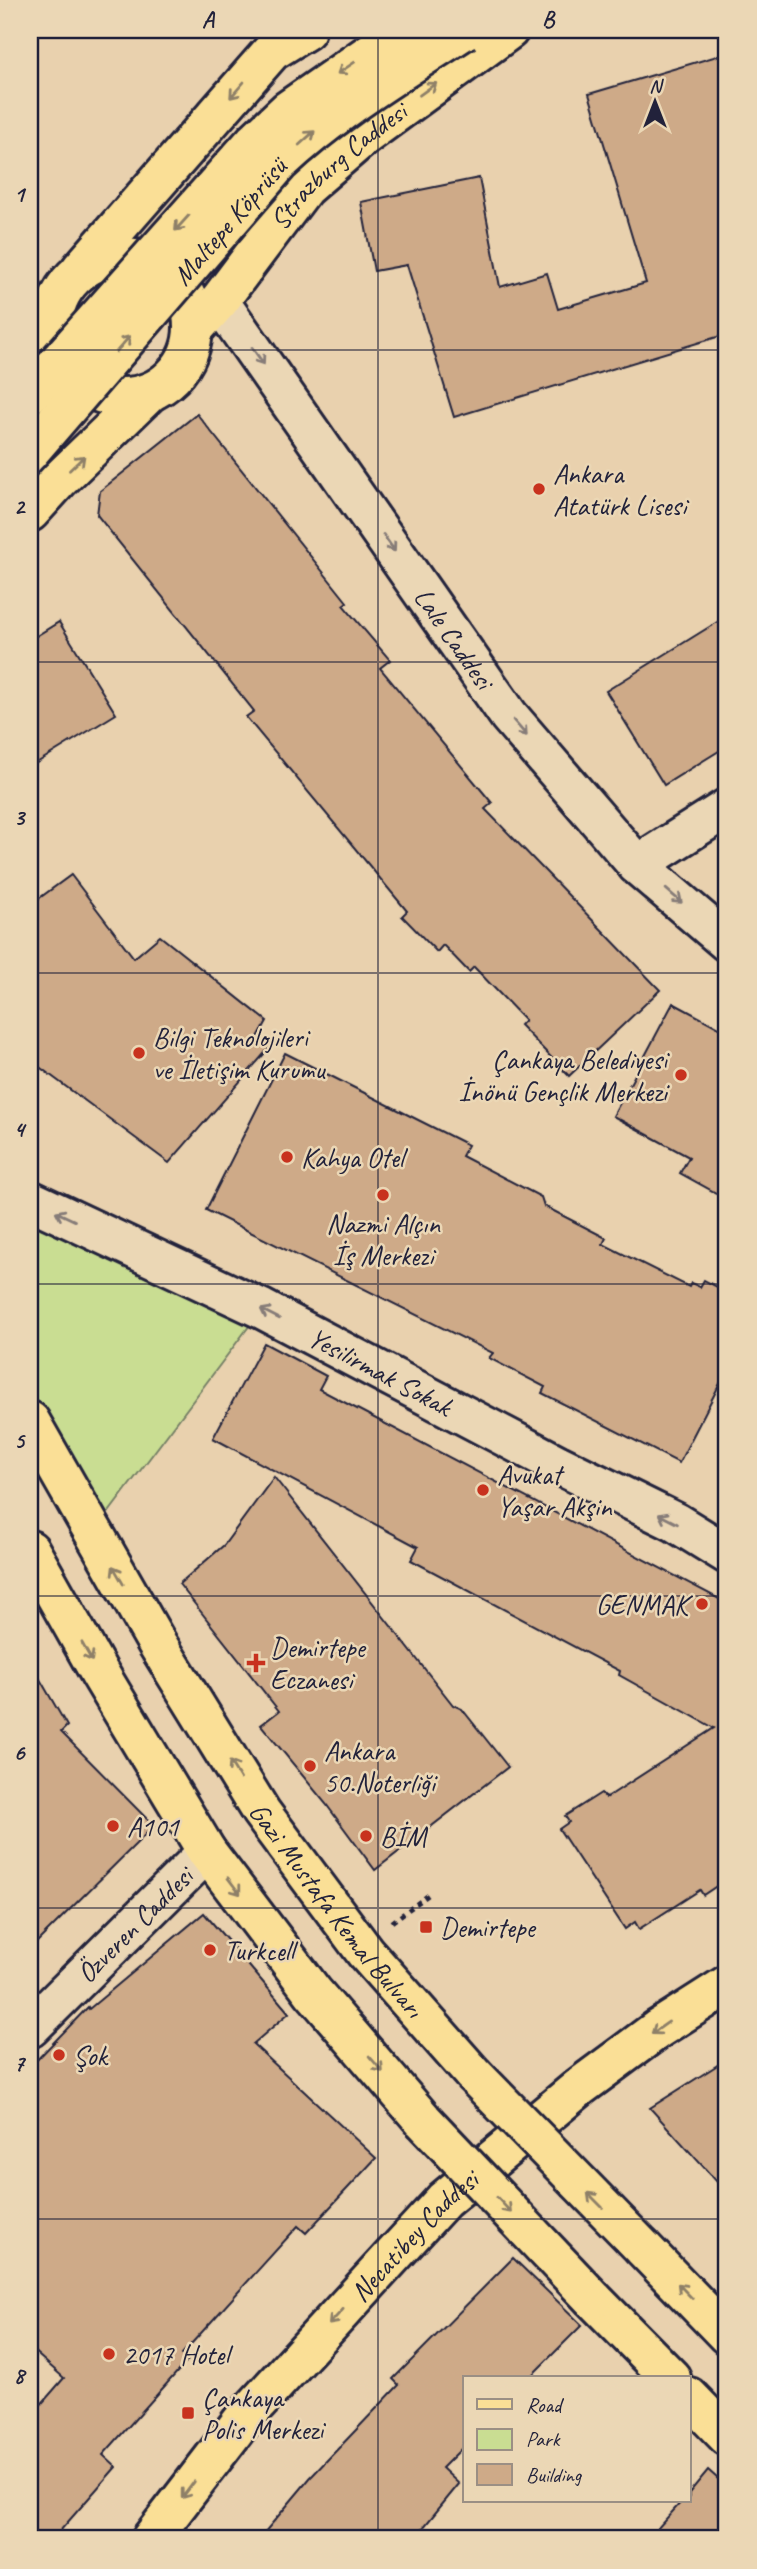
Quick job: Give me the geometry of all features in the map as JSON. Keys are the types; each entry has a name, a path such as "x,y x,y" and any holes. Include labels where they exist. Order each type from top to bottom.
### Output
{"main road":[{"path":"30,323 69,283 278,40 306,30"},
{"name":"Maltepe Köprüsü","path":"30,394 254,142 298,102 403,30"},
{"name":"Maltepe Köprüsü","path":"30,451 287,156 311,133 345,108 464,30"},
{"name":"Strazburg Caddesi","path":"194,329 304,188 363,137 509,30"},
{"path":"30,512 60,479 149,393 167,382 181,368 190,349 194,329 191,306 180,285 164,269 143,259 120,257 97,261 69,283 53,313 52,335 58,356 70,374 86,387 106,396 128,397 149,393"},
{"name":"Gazi Mustafa Kemal Bulvarı","path":"30,1421 152,1633 261,1812 361,1946 473,2074 727,2334"},
{"path":"30,1550 100,1674 208,1852 313,1992 424,2119 669,2376"},
{"name":"Necatibey Caddesi","path":"151,2539 245,2417 444,2200 581,2086 658,2029 727,1985"},
{"path":"690,2398 727,2436"}],"street":[{"name":"Lale Caddesi","path":"219,300 509,716 637,865 727,942"},
{"path":"637,865 727,808"},
{"name":"Yesilirmak Sokak","path":"30,1200 262,1309 557,1464 675,1522 727,1554"},
{"name":"Özveren Caddesi","path":"30,2028 208,1852"}],"path":[{"path":"361,1946 431,1893"}],"green space":[{"path":"30,1200 262,1309 94,1532 30,1421"}],"building":[{"path":"727,53 727,334 454,417 407,265 374,271 361,202 479,178 500,287 547,273 558,309 646,283 589,94"},
{"path":"197,414 347,602 343,605 390,660 380,668 492,803 485,809 660,990 569,1076 520,1025 525,1020 474,967 469,972 443,945 437,952 402,916 407,911 246,717 254,711 97,515 100,491"},
{"path":"727,616 727,746 664,785 606,691"},
{"path":"59,622 116,714 30,767 30,640"},
{"name":"Bilgi Teknolojileri ve İletişim Kurumu","path":"71,875 134,958 160,936 267,1021 257,1039 271,1046 169,1163 30,1060 30,905"},
{"name":"Çankaya Belediyesi İnönü Gençlik Merkezi","path":"673,1003 727,1032 727,1199 680,1173 689,1157 613,1116"},
{"path":"285,1053 468,1145 462,1156 541,1197 544,1206 606,1238 603,1244 689,1287 691,1283 700,1287 704,1280 727,1292 727,1370 679,1463 542,1393 545,1387 489,1358 493,1353 206,1210"},
{"path":"264,1343 326,1376 319,1389 727,1603 727,1879 703,1895 700,1890 639,1929 635,1922 625,1929 559,1829 569,1822 565,1816 601,1793 606,1798 714,1728 619,1675 620,1671 411,1560 418,1547 213,1438"},
{"path":"274,1477 453,1705 462,1709 508,1767 375,1870 326,1804 261,1725 279,1711 179,1584 224,1545"},
{"path":"30,1662 67,1726 61,1732 154,1826 30,1949"},
{"path":"204,1913 289,2013 253,2044 376,2158 306,2233 298,2226 182,2354 188,2360 103,2455 116,2467 53,2539 30,2539 30,2417 64,2378 30,2348 30,2067 88,2007 89,2009"},
{"path":"727,2059 727,2193 650,2108"},
{"path":"513,2258 582,2325 531,2376 463,2376 463,2447 442,2468 459,2484 414,2539 259,2539 310,2478 399,2385 393,2379"},
{"path":"708,2470 727,2487 727,2539 648,2539 681,2502 690,2502 690,2492"}],"place":[{"name":"Ankara Atatürk Lisesi","path":"539,489"},
{"name":"Bilgi Teknolojileri ve İletişim Kurumu","path":"139,1053"},
{"name":"Çankaya Belediyesi İnönü Gençlik Merkezi","path":"681,1075"},
{"name":"Kahya Otel","path":"287,1157"},
{"name":"Nazmi Alçın İş Merkezi","path":"383,1195"},
{"name":"Avukat Yaşar Akşin","path":"483,1490"},
{"name":"GENMAK","path":"702,1604"},
{"name":"Demirtepe Eczanesi","path":"256,1663"},
{"name":"Ankara 50.Noterliği","path":"310,1766"},
{"name":"A101","path":"113,1826"},
{"name":"BİM","path":"366,1836"},
{"name":"Demirtepe","path":"426,1927"},
{"name":"Turkcell","path":"210,1950"},
{"name":"Şok","path":"59,2055"},
{"name":"2017 Hotel","path":"109,2354"},
{"name":"Çankaya Polis Merkezi","path":"188,2413"}]}
